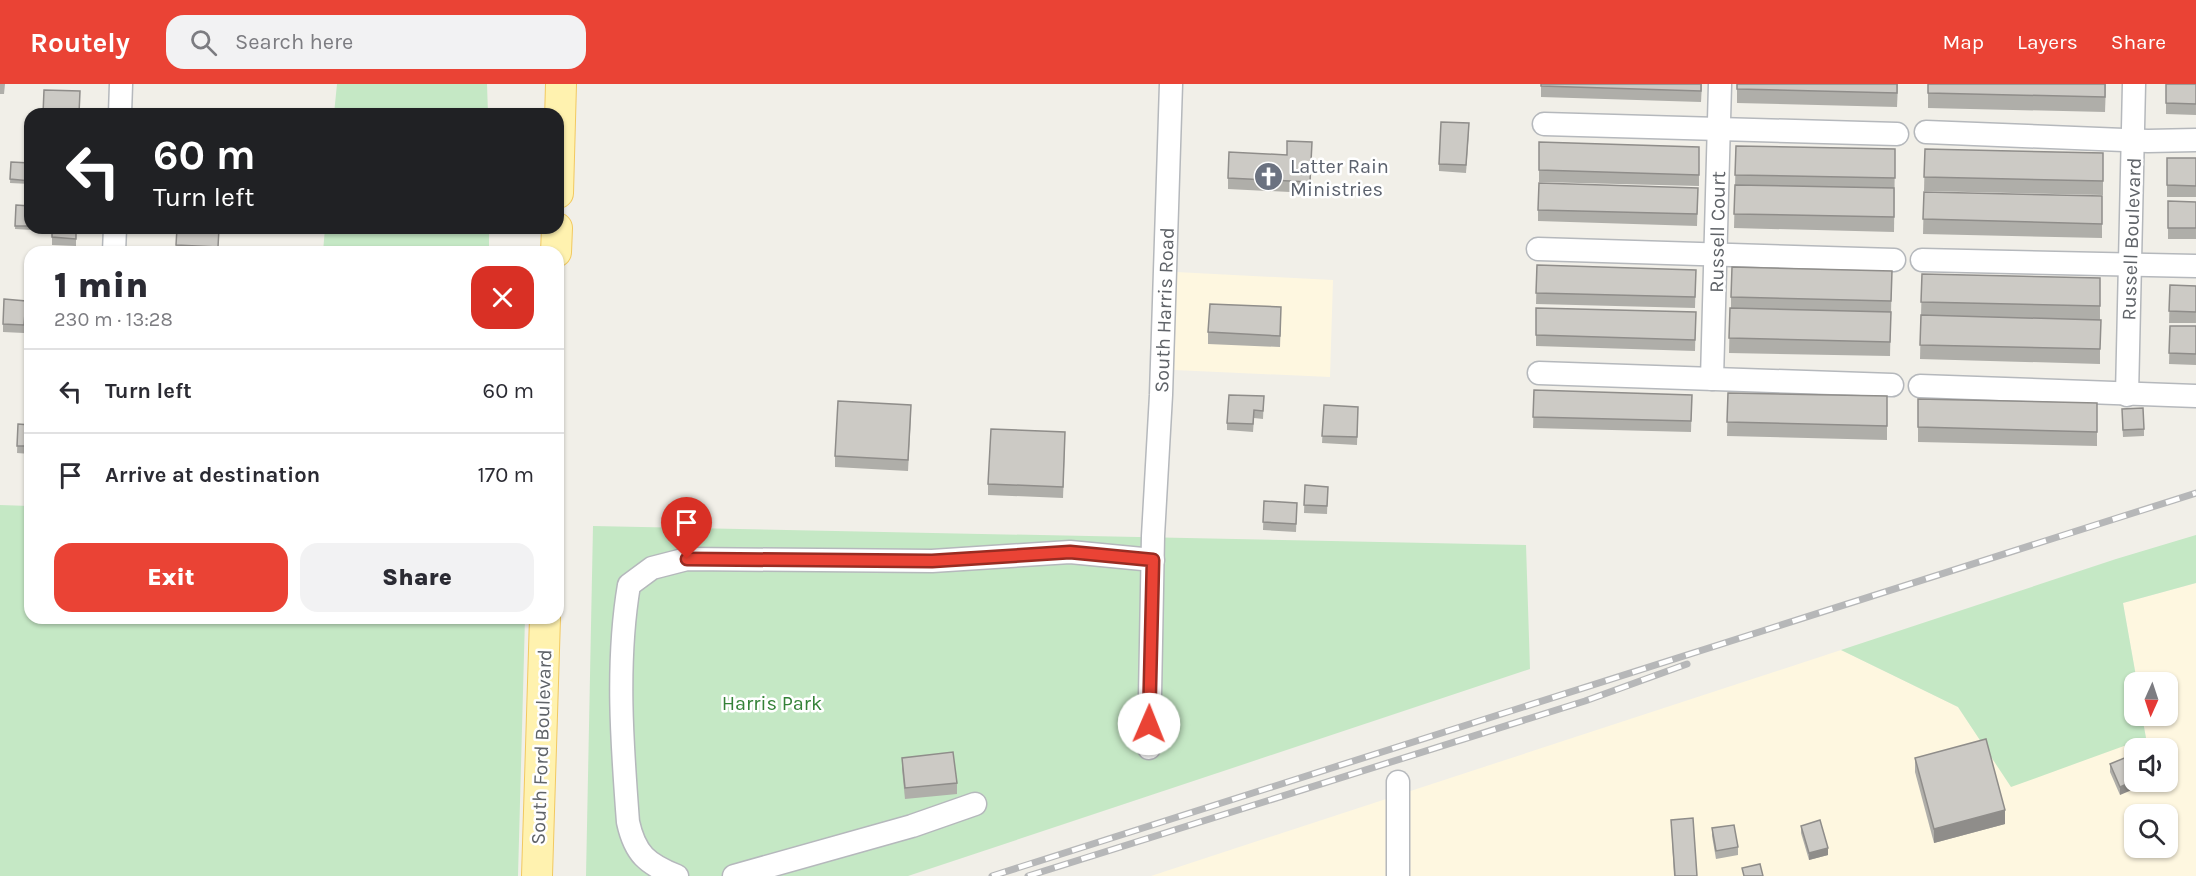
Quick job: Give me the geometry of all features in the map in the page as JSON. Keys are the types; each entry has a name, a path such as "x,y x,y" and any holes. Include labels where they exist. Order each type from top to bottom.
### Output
{"main road":[{"path":"560,108 561,84"},
{"name":"South Ford Boulevard","path":"537,876 545,624"}],"street":[{"path":"120,108 122,84"},
{"name":"South Harris Road","path":"1149,748 1153,536 1161,395 1172,84"},
{"name":"Russell Court","path":"1712,379 1720,84"},
{"name":"Russell Boulevard","path":"2127,394 2134,84"},
{"path":"1544,124 1897,134"},
{"path":"1926,132 2133,140 2196,140"},
{"path":"1538,249 1894,260"},
{"path":"1922,260 2196,266"},
{"path":"1539,373 1892,385"},
{"path":"1920,386 2196,396"},
{"path":"676,876 661,870 642,856 632,840 628,822 620,664 622,624 629,585 652,568 687,559 932,561 1070,552 1153,560"},
{"path":"1398,782 1398,876"},
{"path":"734,876 912,826 975,804"}],"shaded area":[{"path":"1176,272 1333,280 1330,377 1174,370"},
{"path":"2196,583 2196,876 1151,876 1841,650 1958,707 2011,786 2124,745 2124,792 2178,792 2178,738 2143,738 2146,737 2144,726 2178,726 2178,672 2135,672 2123,603"}],"green space":[{"path":"337,84 487,84 488,108 335,108"},
{"path":"324,234 489,234 489,246 324,246"},
{"path":"0,505 24,506 24,624 525,624 518,876 0,876"},
{"name":"Harris Park","path":"593,526 1526,545 1530,669 908,876 586,876"},
{"path":"2196,535 2196,583 2123,603 2135,672 2124,672 2124,726 2144,726 2146,738 2124,738 2124,746 2011,787 1958,707 1841,650 2116,559"}],"building":[{"path":"1541,84 1701,84 1701,91 1541,86"},
{"path":"1737,84 1897,84 1897,93 1737,89"},
{"path":"1928,84 2105,84 2105,97 1928,93"},
{"path":"2166,84 2196,84 2196,104 2166,103"},
{"path":"44,90 80,91 79,108 43,108"},
{"path":"1441,122 1469,123 1466,165 1439,164"},
{"name":"Latter Rain Ministries","path":"1287,141 1312,142 1310,182 1228,178 1229,152 1287,155"},
{"path":"1539,142 1699,147 1699,175 1539,170"},
{"path":"1736,146 1895,149 1895,178 1735,175"},
{"path":"1925,149 2103,153 2103,181 1924,177"},
{"path":"2167,158 2196,158 2196,186 2167,185"},
{"path":"11,162 24,163 24,180 10,179"},
{"path":"1539,183 1698,188 1697,214 1538,210"},
{"path":"1735,185 1894,188 1894,217 1734,214"},
{"path":"1924,192 2102,196 2102,224 1923,219"},
{"path":"2168,201 2196,202 2196,228 2168,228"},
{"path":"16,205 24,206 24,226 15,226"},
{"path":"52,234 76,234 76,239 52,237"},
{"path":"177,234 219,234 218,246 176,245"},
{"path":"1537,265 1696,270 1695,297 1536,293"},
{"path":"1732,267 1892,271 1891,301 1731,297"},
{"path":"1922,274 2100,278 2100,306 1921,302"},
{"path":"2170,285 2196,286 2196,312 2169,311"},
{"path":"4,299 24,301 24,325 3,324"},
{"path":"1210,304 1281,307 1280,336 1208,332"},
{"path":"1536,308 1696,312 1695,340 1536,335"},
{"path":"1730,308 1891,312 1890,342 1729,338"},
{"path":"1921,315 2101,320 2100,349 1920,345"},
{"path":"2170,326 2196,326 2196,354 2169,353"},
{"path":"1534,390 1692,395 1691,421 1533,417"},
{"path":"1728,393 1887,396 1887,426 1727,422"},
{"path":"1229,395 1264,396 1263,411 1254,410 1253,424 1227,423"},
{"path":"1918,399 2097,403 2097,432 1918,427"},
{"path":"838,401 911,405 908,460 835,456"},
{"path":"1324,405 1358,407 1357,437 1322,436"},
{"path":"2143,408 2144,429 2123,430 2122,409"},
{"path":"18,424 24,424 24,446 17,446"},
{"path":"991,429 1065,432 1063,487 988,484"},
{"path":"1305,485 1328,487 1327,506 1304,505"},
{"path":"1264,501 1297,503 1296,524 1263,522"},
{"path":"1986,739 2005,810 1934,829 1915,758"},
{"path":"953,752 957,783 905,788 902,758"},
{"path":"2124,758 2124,785 2120,787 2110,764"},
{"path":"1693,818 1697,876 1675,876 1671,820"},
{"path":"1820,820 1828,848 1809,853 1801,826"},
{"path":"1734,825 1738,847 1716,851 1712,828"},
{"path":"1760,864 1763,876 1744,876 1742,868"}],"railway":[{"path":"992,876 2196,493"},
{"path":"1028,876 1585,701 1687,664"}],"place":[{"name":"Latter Rain Ministries","path":"1269,177"}],"route":[{"path":"687,559 932,561 1070,552 1153,560 1149,724"}]}
